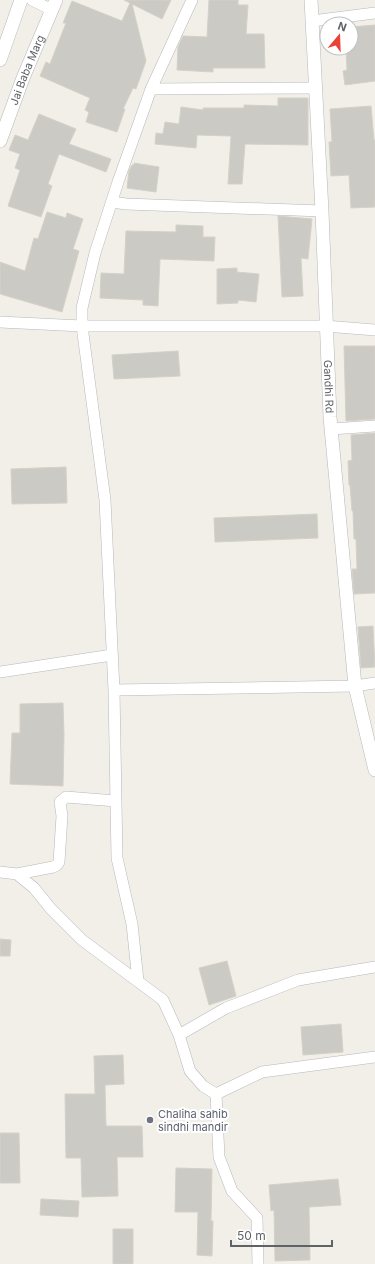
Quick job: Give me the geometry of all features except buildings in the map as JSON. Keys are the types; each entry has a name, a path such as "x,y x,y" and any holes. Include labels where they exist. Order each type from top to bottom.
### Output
{"street":[{"path":"0,60 21,0"},
{"path":"32,0 54,5"},
{"path":"138,981 132,924 116,858 114,690 105,500 82,326 82,308 95,253 151,89 192,0"},
{"name":"Gandhi Rd","path":"310,0 322,211 331,429 355,686 375,770"},
{"name":"Jai Baba Marg","path":"0,141 23,78 54,5"},
{"path":"312,21 375,13"},
{"path":"151,89 315,88"},
{"path":"112,202 126,204 322,211"},
{"path":"0,322 82,326 326,326 375,330"},
{"path":"331,429 375,426"},
{"path":"0,672 112,655"},
{"path":"114,690 355,686 375,683"},
{"path":"0,872 17,874 57,865 59,862 62,816 59,806 62,799 66,797 74,797 116,801"},
{"path":"17,874 34,888 51,909 82,940 163,1000 179,1035 190,1071 203,1086 216,1094"},
{"path":"179,1035 226,1008 298,980 375,967"},
{"path":"216,1094 262,1072 375,1057"},
{"path":"216,1094 219,1157 232,1191 257,1218 258,1264"}],"place":[{"name":"Chaliha sahib sindhi mandir","path":"150,1120"}]}
